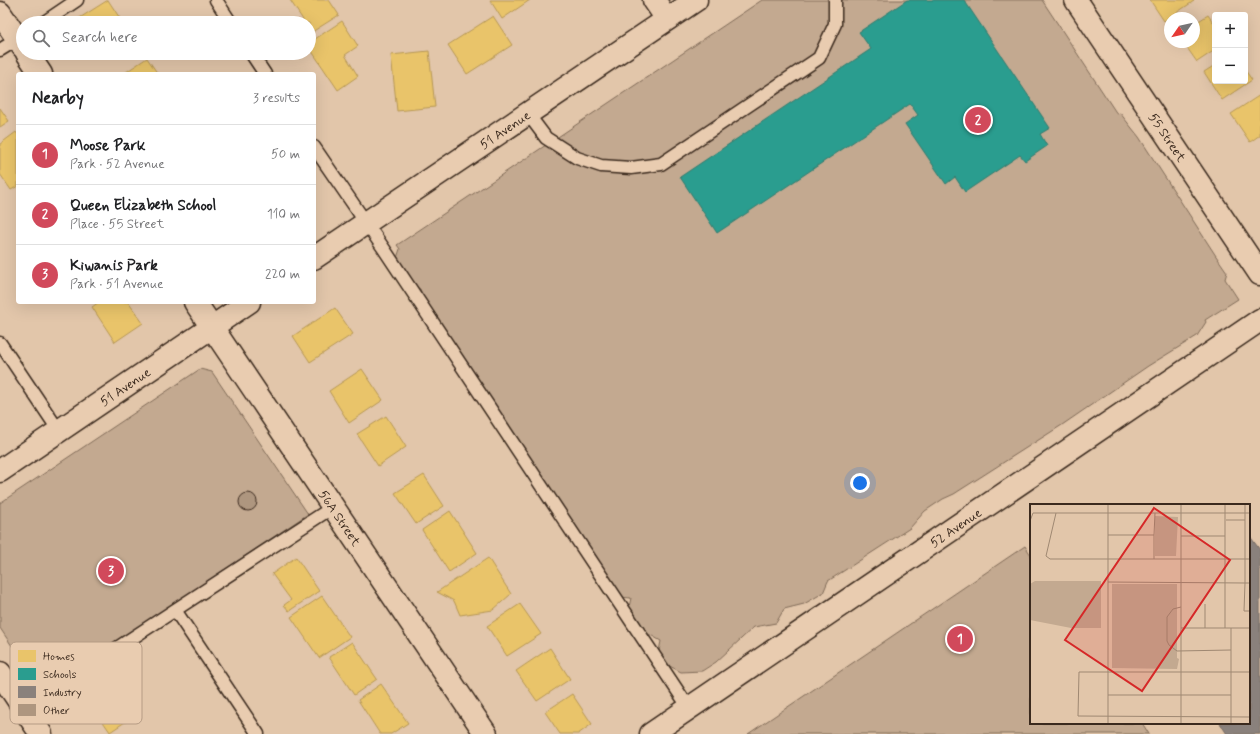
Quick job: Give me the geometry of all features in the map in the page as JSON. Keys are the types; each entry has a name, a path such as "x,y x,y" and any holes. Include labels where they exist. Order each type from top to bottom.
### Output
{"street":[{"path":"654,0 667,19"},
{"name":"51 Avenue","path":"316,257 696,0"},
{"name":"55 Street","path":"1076,0 1260,274"},
{"path":"0,13 16,41"},
{"path":"30,60 39,72"},
{"name":"56A Street","path":"196,304 486,734"},
{"name":"51 Avenue","path":"0,471 247,304"},
{"name":"52 Avenue","path":"651,734 1260,320"},
{"path":"0,673 10,688"},
{"path":"34,724 41,734"}],"lane":[{"path":"53,16 76,0"},
{"path":"216,0 226,16"},
{"path":"528,114 546,138 577,158 601,166 630,168 661,164 819,58 835,24 835,0"},
{"path":"256,60 264,72"},
{"path":"316,150 689,708"},
{"path":"0,343 59,431"},
{"path":"126,642 333,507"},
{"path":"175,610 258,734"}],"shaded area":[{"path":"762,0 1042,0 1117,114 1120,113 1139,137 1227,272 1225,279 1238,299 1205,320 1206,322 1197,336 1148,366 1062,425 925,511 910,528 828,581 823,593 804,604 784,609 776,623 754,627 716,662 702,671 681,672 662,662 659,651 661,641 645,632 629,607 631,598 620,597 575,529 568,515 557,501 549,502 534,486 531,472 428,311 420,289 404,280 397,258 400,249 397,245"},
{"path":"200,369 212,372 308,514 116,642 10,643 0,628 0,503"},
{"path":"1025,546 1030,554 1030,724 1143,724 1149,734 748,734"}],"building: Homes":[{"path":"108,0 118,16 83,16"},
{"path":"290,0 329,0 339,15 316,29 316,16 300,16"},
{"path":"490,0 530,0 502,19"},
{"path":"1150,0 1194,1 1178,12 1164,12 1164,21"},
{"path":"1208,15 1212,21 1212,52 1197,62 1187,48 1200,48 1200,20"},
{"path":"493,16 512,45 467,74 448,45"},
{"path":"342,21 358,46 345,55 358,76 338,90 316,57 316,38"},
{"path":"429,51 435,107 397,111 391,55"},
{"path":"144,60 148,60 157,72 126,72"},
{"path":"1212,67 1212,84 1246,84 1222,100 1204,72"},
{"path":"1248,74 1252,80 1248,83"},
{"path":"1260,95 1260,135 1250,142 1231,114"},
{"path":"0,108 9,121 0,127"},
{"path":"16,132 16,187 11,190 0,174 0,144"},
{"path":"96,304 129,304 143,323 115,342 92,307"},
{"path":"335,308 353,334 310,362 293,336"},
{"path":"362,369 383,400 349,423 329,391"},
{"path":"386,416 406,447 378,466 357,434"},
{"path":"424,475 444,506 416,524 395,493"},
{"path":"450,511 477,553 449,572 422,530"},
{"path":"296,557 319,591 289,611 284,605 291,600 272,574"},
{"path":"488,558 511,594 493,610 460,615 454,601 437,592"},
{"path":"322,596 350,637 319,658 291,617"},
{"path":"520,604 541,634 507,656 487,626"},
{"path":"352,642 377,679 354,695 329,657"},
{"path":"550,648 570,679 537,701 516,671"},
{"path":"381,684 408,723 391,734 380,734 358,700"},
{"path":"572,694 592,724 578,734 560,734 545,712"},
{"path":"105,724 122,724 110,732"}],"building: Schools":[{"path":"907,0 964,0 1050,128 1040,134 1047,146 1025,161 1020,155 965,192 955,177 946,184 905,124 918,115 910,104 717,233 680,177 871,49 859,32"}],"building: Industry":[{"path":"1250,536 1260,550 1260,734 1227,734 1221,724 1250,724"}],"building: Other":[{"path":"244,493 252,493 257,498 255,509 252,511 244,511 239,506 239,498"}],"place":[{"name":"Queen Elizabeth School","path":"978,120"},
{"name":"Kiwanis Park","path":"111,571"},
{"name":"Moose Park","path":"960,639"}]}
